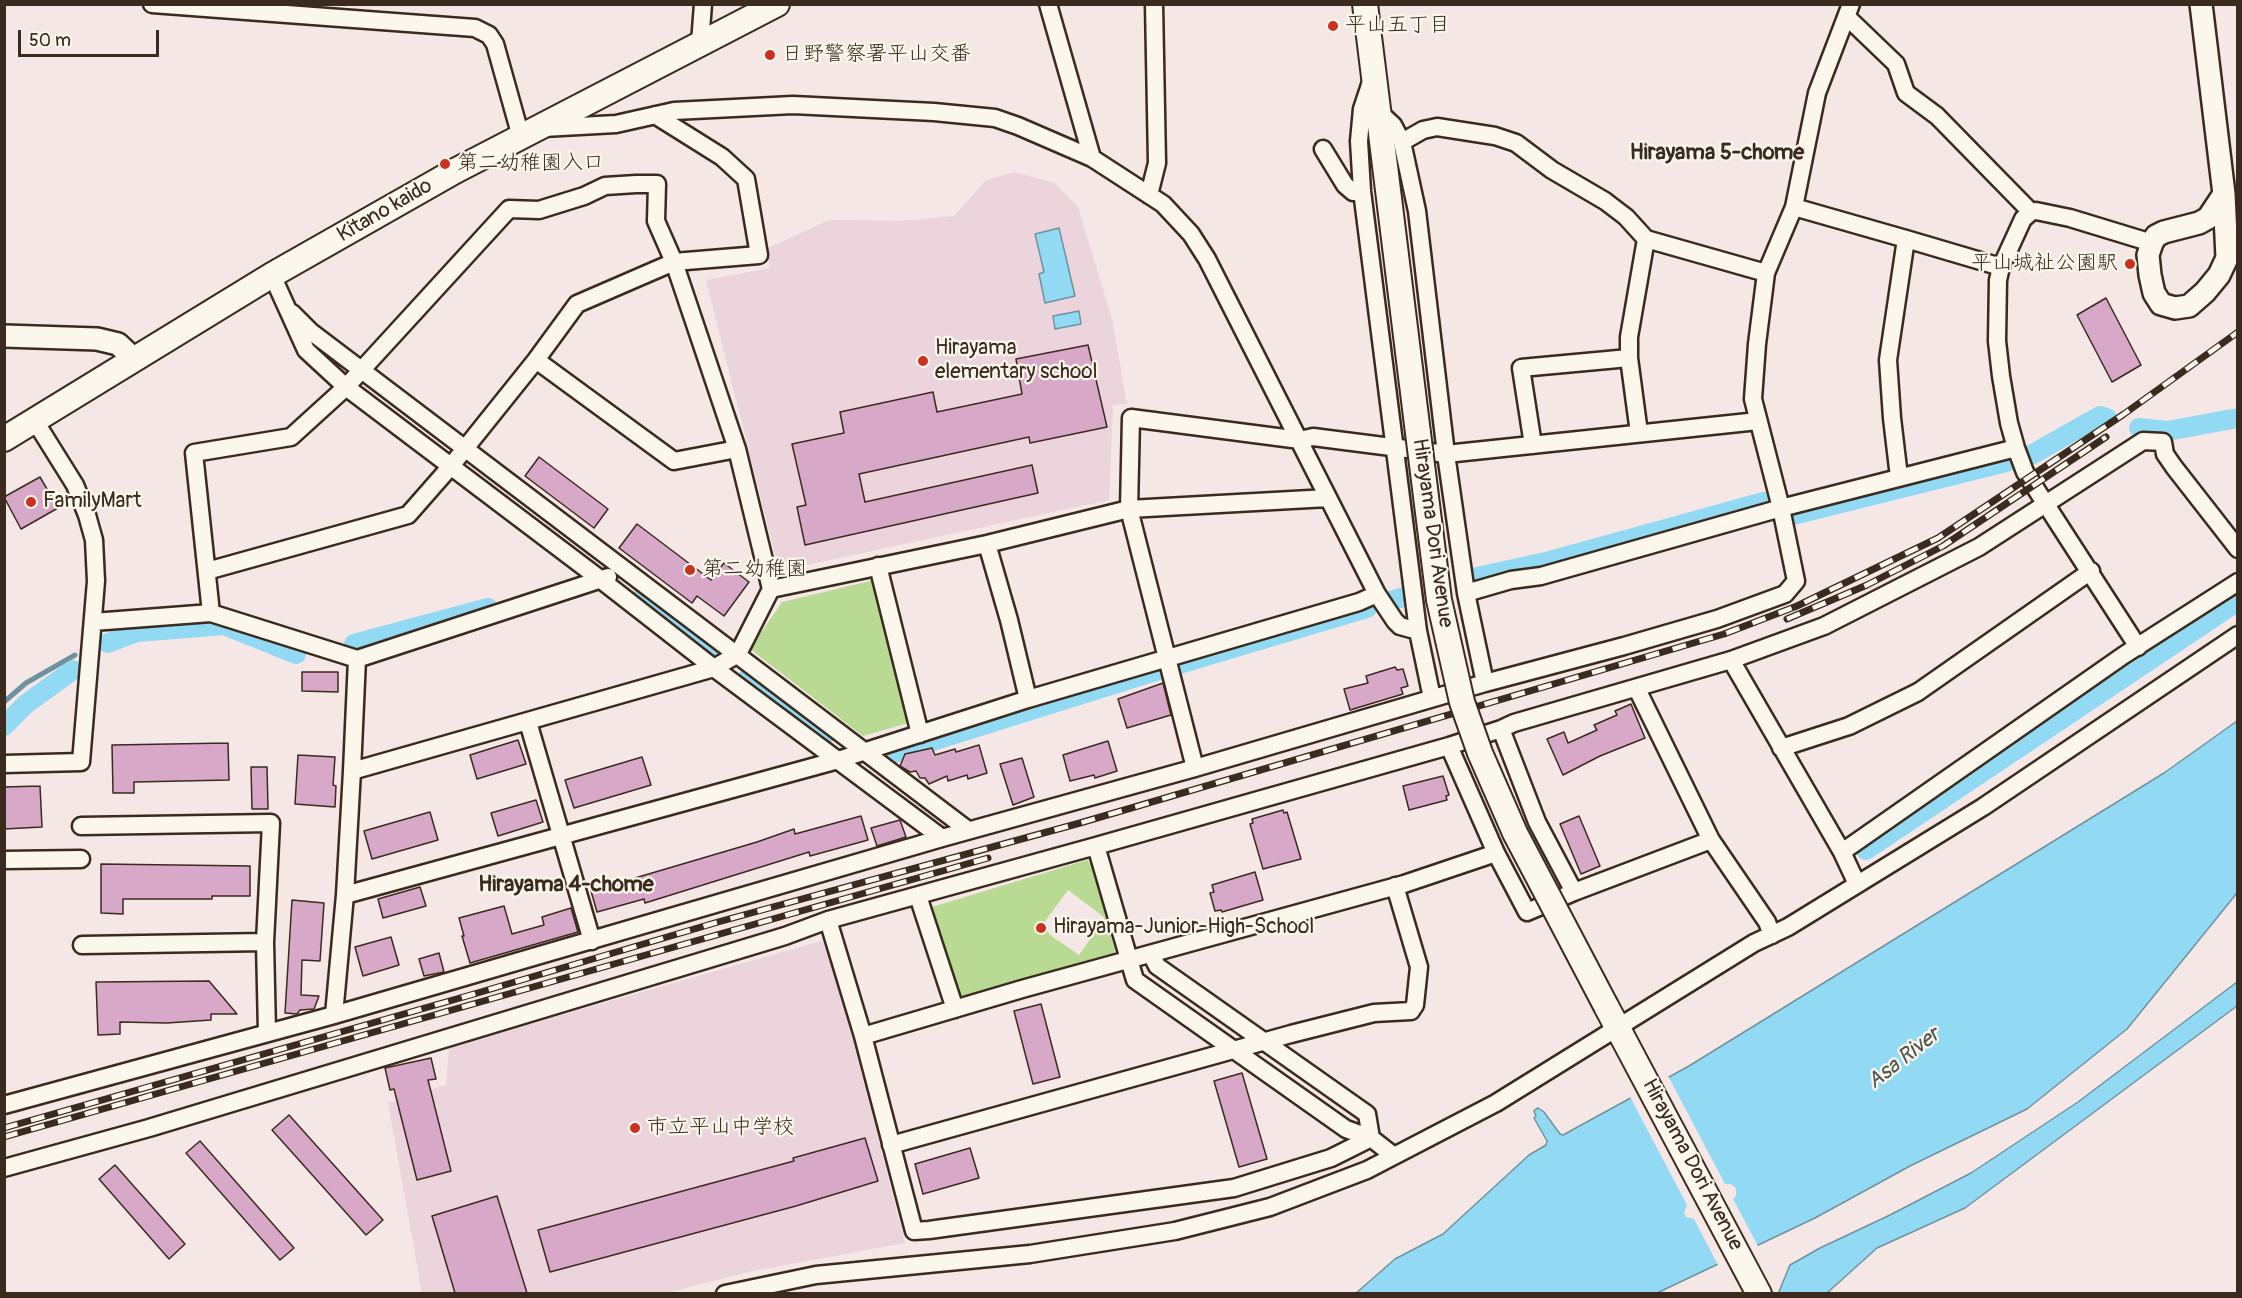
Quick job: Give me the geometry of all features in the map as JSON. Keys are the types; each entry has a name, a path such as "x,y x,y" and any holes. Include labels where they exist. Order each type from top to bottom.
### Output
{"main road":[{"name":"Kitano kaido","path":"4,439 272,275 455,171 777,4"},
{"name":"Hirayama Dori Avenue","path":"1365,4 1440,600 1468,718 1499,800 1515,833 1759,1293"}],"street":[{"path":"152,4 475,28 489,35 495,45 530,133 616,124 674,111 793,105 969,114 995,118 1092,158 1163,204 1191,234 1207,259 1377,594 1400,626 1418,631"},
{"path":"700,43 703,4"},
{"path":"1048,4 1092,158"},
{"path":"1149,195 1157,163 1154,4"},
{"path":"2201,4 2231,194 2227,224 2227,258 2219,275 2189,306 2175,308 2161,304 2154,293 2148,255 2156,236 2199,224 2231,194"},
{"path":"4,1105 334,1015 968,830 1195,768 1432,698 1717,619 1785,594 1796,581 1781,508 1753,399 1757,344 1766,273 1794,207 1817,93 1849,11 1896,64 1906,93 1937,116 2031,212"},
{"path":"1374,72 1362,109 1359,141 1362,191 1418,631 1432,698"},
{"path":"1379,112 1393,124 1402,142 1417,211 1446,454 1466,593 1485,683"},
{"path":"207,571 408,515 451,466 536,360 577,304 674,262 759,255 746,179 722,157 655,115"},
{"path":"1402,142 1423,130 1437,127 1496,136 1516,143 1552,170 1605,201 1626,217 1646,239 1766,273"},
{"path":"1323,149 1345,185 1353,192 1362,191"},
{"path":"211,613 194,453 291,437 346,387 509,209 539,210 584,196 605,186 657,184 656,221 674,262 737,449 771,589 738,654 714,668 352,771"},
{"path":"1794,207 2001,267"},
{"path":"2138,647 2025,472 2008,423 2002,388 1997,341 1998,280 2001,267 2023,219 2031,212 2070,218 2152,243"},
{"path":"1639,433 1629,358 1629,337 1646,239"},
{"path":"1899,477 1888,360 1906,239"},
{"path":"272,275 306,350 346,387 714,668 942,838"},
{"path":"288,309 310,331 968,830"},
{"path":"4,336 97,339 118,344 134,360"},
{"path":"1533,445 1521,368 1629,358"},
{"path":"536,360 674,462 737,449"},
{"path":"1195,768 1129,508 1131,418 1300,440 1313,437 1446,454 1758,421"},
{"path":"4,764 81,762 93,622 96,564 94,540 75,485 35,421"},
{"path":"4,1168 149,1128 774,939 828,920 1449,746 1514,723 1731,660 1824,626 1886,597 1979,548 2143,441 2163,442 2165,454 2174,467 2238,549"},
{"path":"1466,593 1511,580 1541,576 1781,508 2016,448"},
{"path":"771,589 987,544 1129,508 1328,498"},
{"path":"987,544 1028,699"},
{"path":"878,566 920,734"},
{"path":"1781,748 1874,716 1918,692 2091,571"},
{"path":"93,622 211,613 357,659 600,579 629,573"},
{"path":"1842,852 2138,647 2238,582"},
{"path":"345,895 866,752 1028,699 1359,602 1377,594"},
{"path":"725,1293 816,1275 1030,1254 1175,1232 1270,1207 1337,1182 1394,1156 1496,1103 1621,1032 1754,943 1788,927 1983,807 2238,635"},
{"path":"334,1015 345,895 357,659"},
{"path":"1731,660 1842,852 1857,884"},
{"path":"1636,689 1711,840 1767,922 1772,934"},
{"path":"528,722 592,941"},
{"path":"1501,729 1537,822 1574,892"},
{"path":"1449,746 1496,853 1527,912 1711,840"},
{"path":"81,826 271,823 266,942 267,1033"},
{"path":"1096,846 1135,980 1347,1128 1371,1138 1394,1156"},
{"path":"862,1036 1395,886 1496,853"},
{"path":"4,860 81,859"},
{"path":"891,1145 1374,1013 1411,1011 1415,1005 1419,967 1395,886"},
{"path":"918,896 955,1009"},
{"path":"828,920 862,1036 914,1231 1234,1188 1331,1158 1371,1138"},
{"path":"82,945 266,942"},
{"path":"1151,954 1157,966 1367,1114 1371,1138"}],"shaded area":[{"name":"Hirayama elementary school","path":"1015,172 1054,183 1078,207 1112,319 1127,404 1113,405 1109,500 779,571 706,280 770,268 766,249 829,220 901,221 954,216 986,180"},
{"name":"市立平山中学校","path":"821,941 829,947 905,1243 753,1271 666,1293 422,1293 388,1103 446,1085 449,1047"}],"green space":[{"path":"874,580 908,723 863,736 750,649 782,602"},
{"path":"1087,860 1091,865 1115,950 1114,954 963,999 958,996 931,913 932,907","holes":["1068,890 1105,918 1079,955 1050,935 1043,924"]}],"water":[{"path":"1059,228 1075,296 1045,303 1039,274 1044,272 1035,234"},
{"path":"1079,311 1081,324 1055,329 1053,316"},
{"name":"Asa River","path":"2237,721 2237,893 2127,1029 2027,1109 1910,1166 1815,1218 1657,1293 1355,1294 1395,1259 1443,1234 1529,1155 1546,1145 1547,1141 1534,1118 1536,1109 1544,1112 1563,1135 1689,1066 2164,773"},
{"path":"2237,982 2237,1006 1965,1208 1877,1248 1827,1293 1778,1294 1790,1265 1971,1173 2078,1102"}],"pier":[{"path":"1667,1074 1725,1184 1731,1184 1736,1188 1736,1196 1733,1199 1759,1248 1719,1267 1694,1219 1686,1217 1684,1213 1687,1205 1629,1095"}],"building":[{"path":"2106,298 2141,365 2112,382 2077,315"},
{"path":"1088,345 1107,427 1030,443 1029,437 859,474 865,502 1032,465 1038,493 805,545 797,507 806,505 792,444 844,433 840,412 933,392 937,412 1022,394 1016,359"},
{"path":"539,457 608,509 594,528 525,476"},
{"path":"40,477 58,508 21,529 4,497"},
{"path":"637,524 711,580 724,563 749,582 724,616 697,596 692,603 619,548"},
{"path":"1395,667 1397,670 1403,669 1408,686 1401,688 1403,694 1350,710 1344,689 1368,683 1366,676"},
{"path":"302,672 338,672 338,692 302,691"},
{"path":"1163,683 1171,715 1127,728 1118,699"},
{"path":"1631,704 1645,738 1600,756 1563,775 1547,739 1564,732 1568,743 1597,730 1594,725 1617,715 1615,711"},
{"path":"518,740 526,764 477,779 470,755"},
{"path":"1108,741 1117,771 1095,778 1094,775 1070,781 1063,755"},
{"path":"228,743 229,780 134,782 134,793 113,793 112,745"},
{"path":"979,745 987,773 968,779 967,775 948,781 947,776 929,784 925,778 920,778 916,771 910,772 900,766 905,754 932,748 935,755"},
{"path":"298,755 335,757 333,785 336,786 335,807 295,804"},
{"path":"642,757 651,785 574,808 565,780"},
{"path":"1022,758 1034,797 1013,805 1000,764"},
{"path":"251,767 267,767 268,809 252,809"},
{"path":"1443,776 1449,795 1446,796 1447,800 1409,810 1403,786"},
{"path":"40,786 42,827 4,829 4,787"},
{"path":"536,800 543,822 498,836 491,813"},
{"path":"1283,810 1284,813 1287,812 1301,859 1263,869 1250,824 1253,823 1252,819"},
{"path":"430,812 438,840 372,859 364,831"},
{"path":"861,816 868,840 810,856 809,852 645,903 644,899 597,912 591,891 794,829 795,834"},
{"path":"1579,816 1600,866 1581,874 1560,824"},
{"path":"900,820 906,837 877,846 871,828"},
{"path":"101,864 250,866 250,896 212,896 212,899 123,899 123,914 101,913"},
{"path":"1255,872 1263,900 1222,912 1221,910 1215,911 1210,893 1214,892 1212,885"},
{"path":"420,887 426,906 383,918 378,899"},
{"path":"292,900 324,903 320,961 302,960 301,995 319,996 314,1009 300,1010 297,1014 285,1013"},
{"path":"504,906 512,934 544,925 542,917 571,908 578,932 470,963 459,918"},
{"path":"391,937 399,965 363,976 355,947"},
{"path":"439,953 444,972 424,976 419,959"},
{"path":"209,981 237,1014 211,1014 211,1020 167,1023 120,1022 120,1034 98,1035 96,982"},
{"path":"1041,1004 1060,1077 1033,1084 1014,1011"},
{"path":"431,1058 436,1079 428,1080 451,1171 417,1180 394,1089 390,1090 385,1068"},
{"path":"1242,1073 1267,1159 1239,1167 1214,1081"},
{"path":"289,1115 383,1220 366,1235 272,1130"},
{"path":"865,1138 878,1181 796,1206 550,1272 538,1230 794,1161 793,1158"},
{"path":"200,1141 294,1248 280,1260 186,1153"},
{"path":"970,1148 979,1178 923,1194 915,1164"},
{"path":"115,1165 185,1244 169,1259 99,1179"},
{"path":"497,1196 527,1293 455,1293 432,1216"}],"waterway":[{"path":"2033,454 2100,416 2107,418"},
{"path":"2139,428 2167,431 2238,418"},
{"path":"1793,515 2006,462"},
{"path":"1473,578 1550,561 1764,502"},
{"path":"1390,601 1404,597"},
{"path":"642,598 714,652"},
{"path":"1866,850 2238,601"},
{"path":"354,644 488,608"},
{"path":"891,754 1367,608"},
{"path":"108,643 137,632 224,625 296,654"},
{"path":"4,702 26,683 75,655"},
{"path":"4,726 26,704 73,670"},
{"path":"748,678 825,735"}],"railway":[{"path":"4,1128 718,922 1080,823 1724,634 1797,606 1938,538 2124,414 2238,332"},
{"path":"1787,619 1867,585 1943,546 2106,437"},
{"path":"4,1137 988,858"}],"place":[{"name":"平山五丁目","path":"1333,26"},
{"name":"日野警察署平山交番","path":"770,55"},
{"name":"第二幼稚園入口","path":"445,164"},
{"name":"平山城祉公園駅","path":"2130,264"},
{"name":"Hirayama elementary school","path":"923,361"},
{"name":"FamilyMart","path":"31,502"},
{"name":"第二幼稚園","path":"690,570"},
{"name":"Hirayama-Junior-High-School","path":"1041,928"},
{"name":"市立平山中学校","path":"635,1128"}],"district":[{"name":"Hirayama 5-chome","path":"1717,153"},
{"name":"Hirayama 4-chome","path":"566,885"}]}
